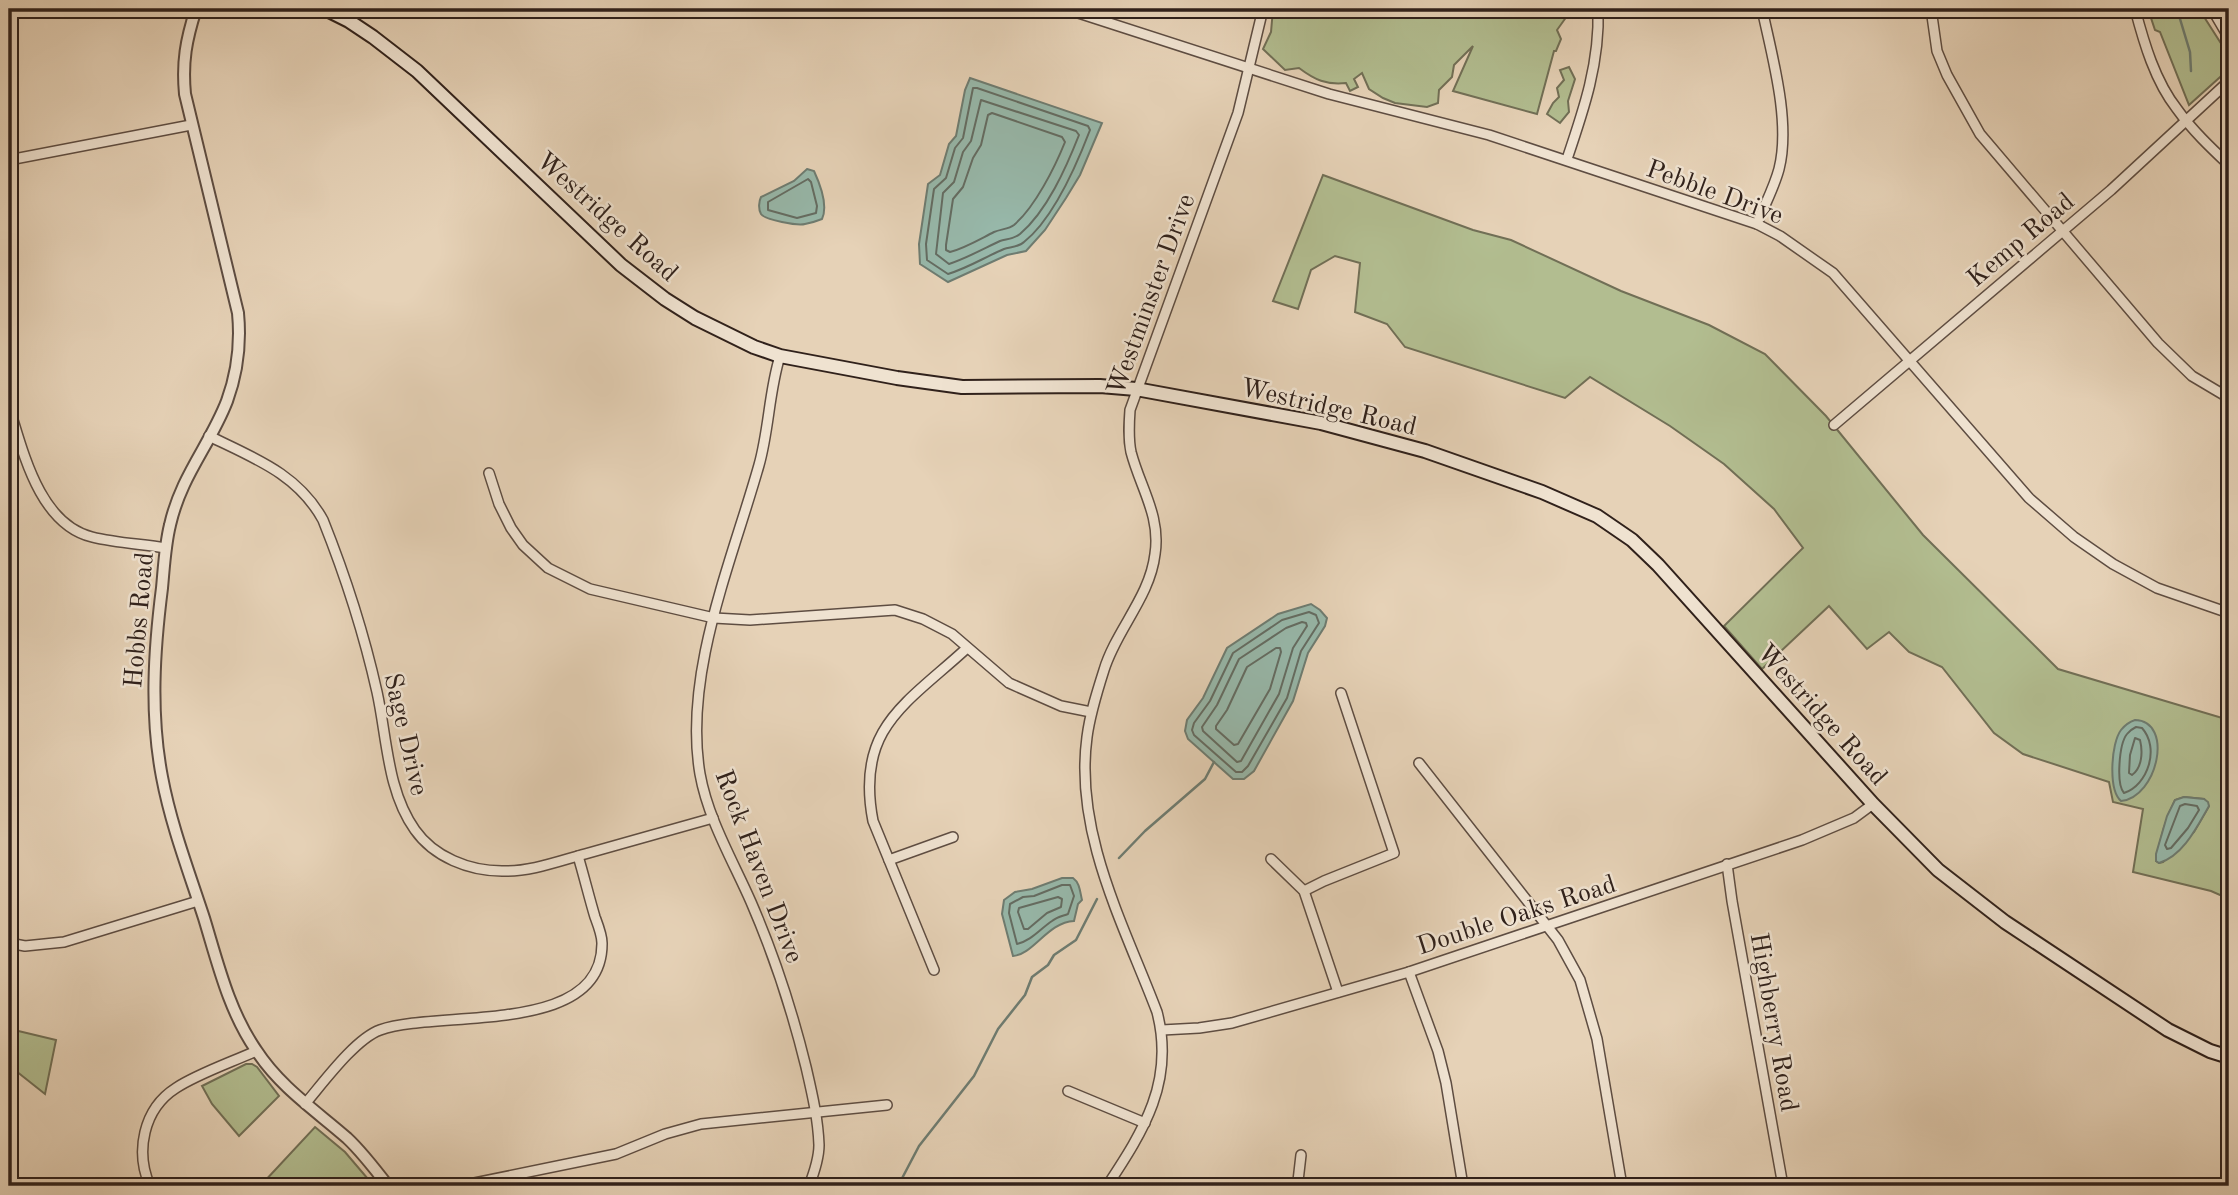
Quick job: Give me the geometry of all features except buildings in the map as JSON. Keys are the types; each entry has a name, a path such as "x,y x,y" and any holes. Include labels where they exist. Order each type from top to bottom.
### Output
{"main road":[{"name":"Westridge Road","path":"324,9 349,21 417,71 643,284 695,318 744,342 780,356 940,385 1100,386 1136,389 1321,423 1425,451 1542,492 1597,516 1632,540 1658,565 1874,804 1938,870 2005,922 2168,1030 2210,1051 2229,1057"}],"street":[{"name":"Hobbs Road","path":"196,9 187,38 183,73 191,125 238,313 240,333 236,369 226,402 181,487 166,548 156,637 154,710 165,789 224,985 256,1051 290,1092 359,1151 388,1186"},
{"name":"Pebble Drive","path":"1066,9 1329,94 1489,135 1567,159 1757,224 1802,250 1833,273 2029,498 2074,537 2113,564 2157,588 2229,613"},
{"name":"Westminster Drive","path":"1107,1186 1145,1123 1162,1073 1162,1030 1098,859 1085,789 1091,712 1106,664 1146,587 1155,556 1155,521 1134,461 1130,441 1130,410 1238,113 1264,9"},
{"path":"1567,159 1594,71 1599,27 1598,9"},
{"path":"1757,224 1779,170 1783,138 1781,106 1762,9"},
{"path":"1931,9 1937,51 1947,75 1980,134 2158,343 2192,376 2229,398"},
{"path":"2135,9 2155,72 2175,107 2229,165"},
{"path":"2213,9 2229,38"},
{"name":"Kemp Road","path":"1834,425 2111,190 2229,81"},
{"path":"9,160 191,125"},
{"name":"Rock Haven Drive","path":"780,356 760,463 714,618 699,683 696,718 700,775 713,818 773,955 799,1036 817,1113 819,1148 810,1186"},
{"path":"9,407 22,450 41,497 63,522 89,537 166,548"},
{"name":"Sage Drive","path":"209,436 286,475 304,491 323,520 377,691 397,793 404,812 423,841 464,866 484,870 518,870 713,818"},
{"path":"489,473 499,504 523,545 548,568 590,589 714,618 750,620 895,610 923,619 952,634 1009,683 1061,706 1091,712"},
{"path":"934,970 873,821 868,796 869,775 872,753 879,735 896,713 967,648"},
{"path":"1304,891 1324,880 1394,853 1341,693"},
{"path":"1419,763 1558,940 1580,980 1597,1039 1622,1186"},
{"name":"Double Oaks Road","path":"1162,1030 1232,1023 1409,971 1802,840 1853,818 1874,804"},
{"path":"889,860 953,837"},
{"path":"305,1104 357,1045 378,1030 412,1023 519,1013 548,1007 585,988 599,966 602,942 578,856"},
{"path":"1271,859 1304,891 1338,992"},
{"name":"Highberry Road","path":"1727,864 1783,1186"},
{"path":"9,943 25,946 64,942 198,901"},
{"path":"1409,971 1438,1051 1464,1186"},
{"path":"150,1186 143,1169 144,1136 149,1119 164,1097 176,1088 256,1051"},
{"path":"1068,1091 1145,1123"},
{"path":"460,1186 616,1154 665,1133 701,1124 887,1105"},
{"path":"1300,1186 1298,1181 1301,1155"}],"green space":[{"path":"1273,9 1572,9 1557,30 1561,39 1554,51 1537,114 1453,91 1473,46 1454,65 1452,77 1439,90 1438,103 1427,107 1395,103 1383,98 1369,89 1362,73 1354,79 1358,87 1350,91 1346,83 1321,81 1299,68 1285,70 1263,49 1271,32"},
{"path":"2148,9 2199,9 2229,56 2229,69 2189,105 2160,32 2155,30"},
{"path":"1569,67 1575,79 1568,101 1569,112 1560,123 1547,114 1559,97 1557,88 1564,80 1560,70"},
{"path":"1323,175 1473,230 1511,240 1621,291 1709,325 1765,354 1826,416 1923,535 2058,669 2229,720 2229,899 2211,891 2133,872 2143,809 2113,802 2109,782 2023,754 1994,733 1942,667 1909,652 1889,632 1867,649 1829,606 1762,669 1724,626 1803,548 1774,509 1724,464 1670,426 1590,377 1565,398 1405,347 1387,324 1355,312 1360,263 1335,256 1311,270 1298,309 1273,301","holes":["2184,797 2204,799 2209,806 2194,832 2163,862 2156,861 2163,829 2175,800"]},
{"path":"10,1029 56,1040 45,1094 11,1067"},
{"path":"246,1064 257,1067 279,1096 239,1136 212,1104 202,1086"},
{"path":"315,1127 345,1152 374,1186 263,1186"}],"water":[{"path":"970,78 1102,123 1080,175 1045,230 1026,251 1007,255 948,282 920,264 919,244 928,184 940,175 949,144 956,136"},
{"path":"807,169 814,171 821,188 824,202 822,219 796,224 761,214 761,197 794,181"},
{"path":"1311,604 1327,618 1308,653 1293,701 1254,771 1244,779 1233,779 1188,739 1185,731 1187,720 1203,698 1227,648 1278,614"},
{"path":"2135,720 2147,724 2154,733 2156,759 2152,774 2144,787 2134,796 2121,801 2114,787 2113,755 2121,730"},
{"path":"2184,797 2204,799 2209,806 2182,847 2159,863 2156,861 2156,854 2167,816 2175,800"},
{"path":"1062,878 1073,878 1079,888 1082,900 1078,904 1074,921 1056,927 1027,950 1013,956 1002,914 1004,900 1015,892"}],"waterway":[{"path":"2177,9 2190,52 2191,71"},
{"path":"1119,858 1145,831 1205,779 1214,762"},
{"path":"898,1186 919,1146 974,1076 998,1029 1025,995 1032,977 1048,965 1054,955 1076,940 1097,899"}]}
